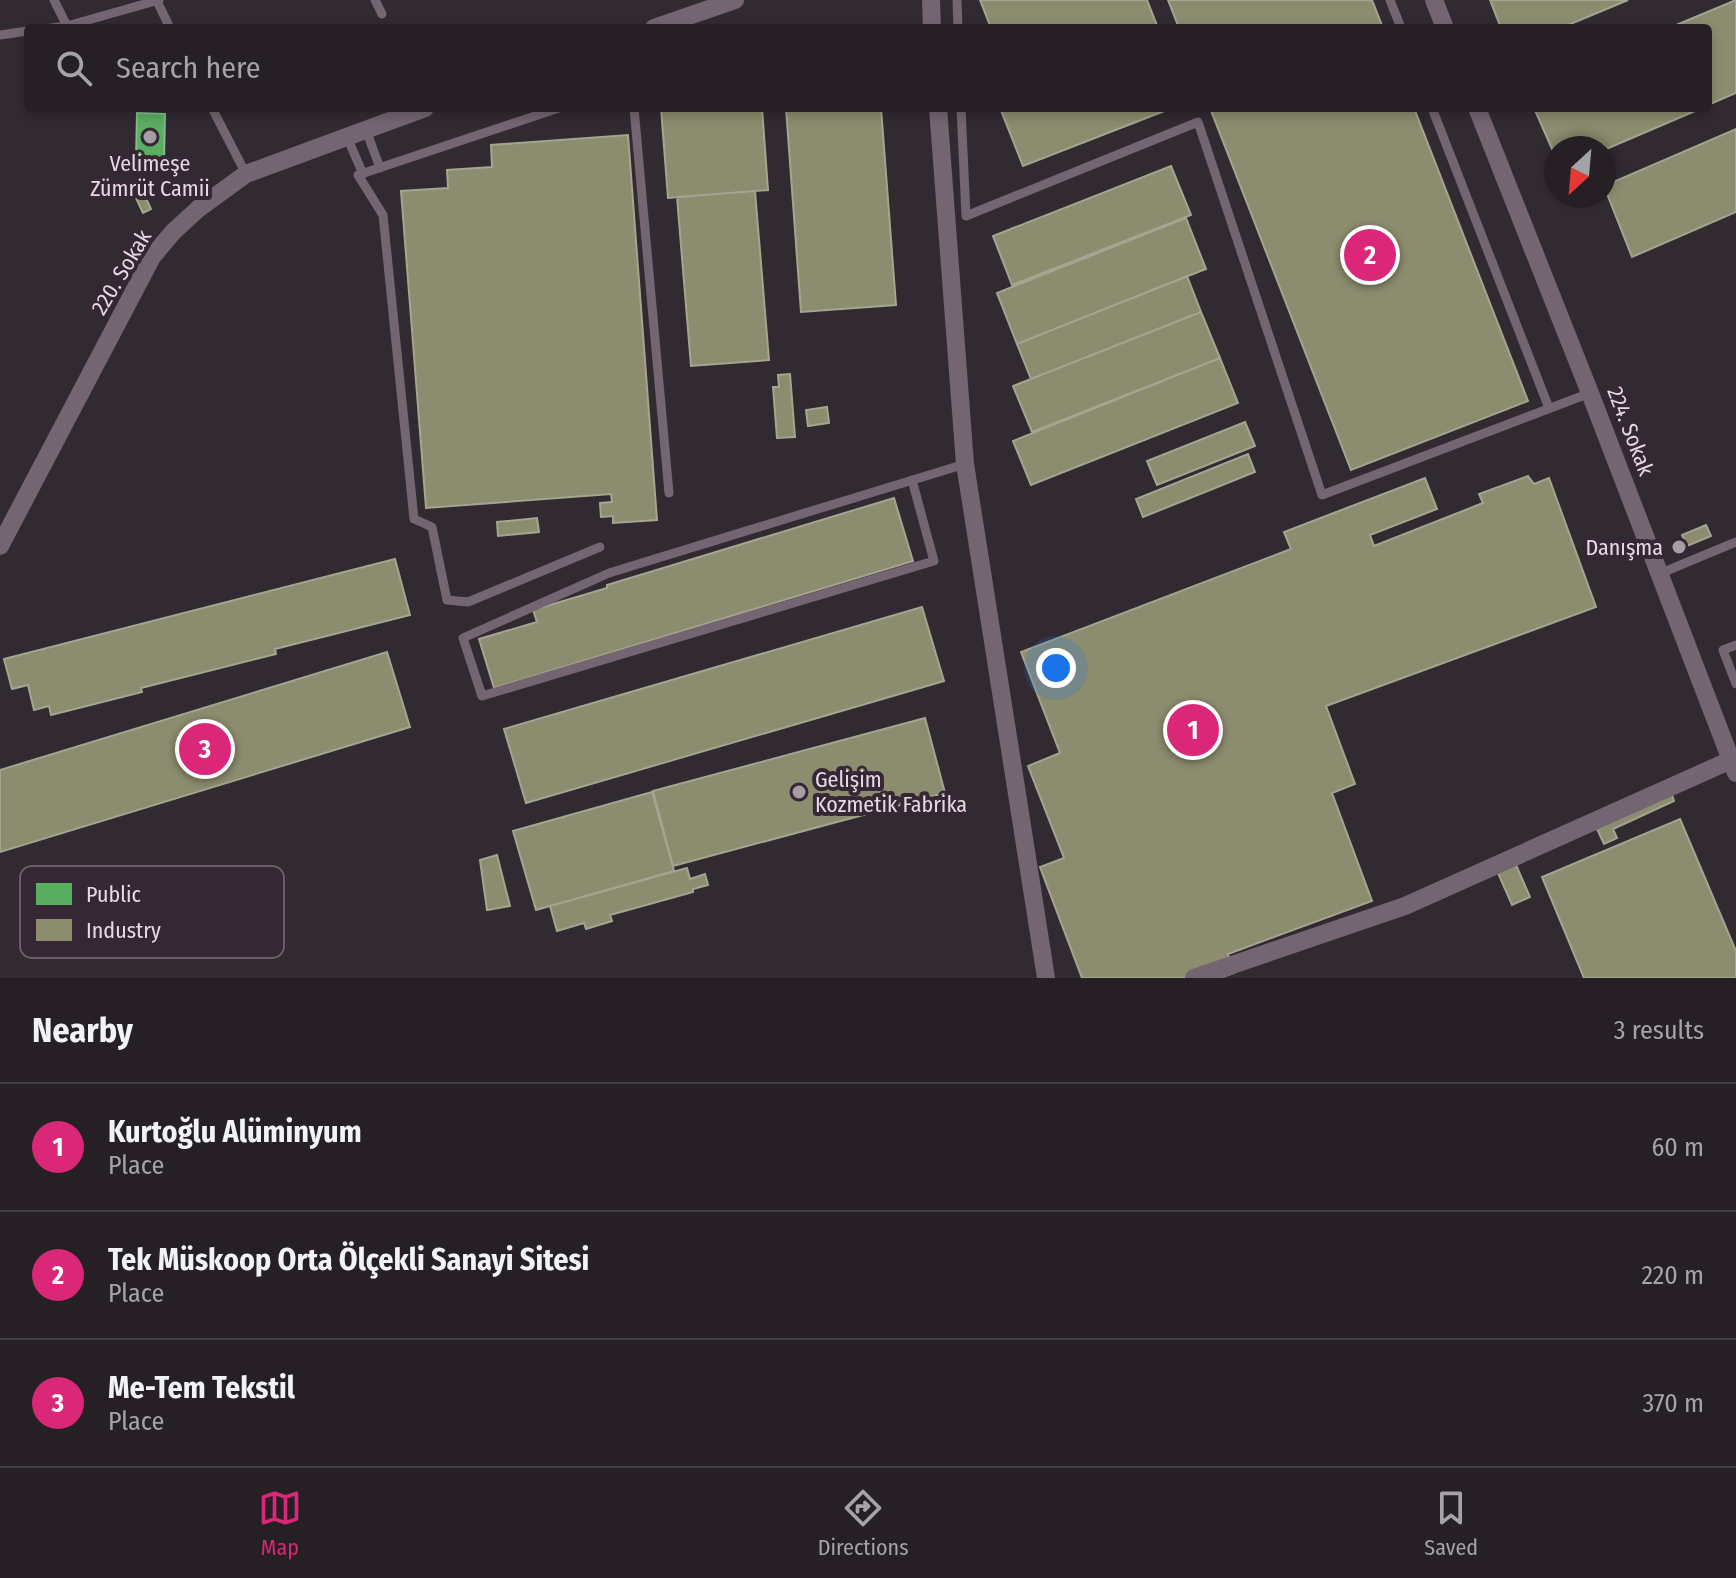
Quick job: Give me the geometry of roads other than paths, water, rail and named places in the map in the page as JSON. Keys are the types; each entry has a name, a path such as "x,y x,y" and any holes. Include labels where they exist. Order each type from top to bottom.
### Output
{"street":[{"path":"666,24 735,0"},
{"path":"931,0 932,24"},
{"path":"1434,0 1443,24"},
{"name":"220. Sokak","path":"0,546 152,257 173,232 198,209 246,174 414,112"},
{"path":"938,112 965,464 1046,978"},
{"name":"224. Sokak","path":"1479,112 1659,574 1730,740 1734,766"},
{"path":"1194,978 1405,906 1734,766"}],"lane":[{"path":"54,0 66,24"},
{"path":"74,24 158,0 168,24"},
{"path":"375,0 382,14"},
{"path":"957,0 958,24"},
{"path":"1390,0 1399,24"},
{"path":"0,35 24,32"},
{"path":"214,112 246,174"},
{"path":"547,112 358,175 383,215 414,519 432,527 447,600 468,602 600,547"},
{"path":"634,112 669,493"},
{"path":"961,112 966,216 1198,122 1322,495 1590,393"},
{"path":"1434,112 1549,408"},
{"path":"366,130 380,168"},
{"path":"347,137 363,174"},
{"path":"912,480 934,561 482,696 463,638 609,573 912,480 965,464"},
{"path":"1659,574 1736,542"},
{"path":"1736,645 1723,650 1736,684"}],"place":[{"name":"Velimeşe Zümrüt Camii","path":"150,137"},
{"name":"Tek Müskoop Orta Ölçekli Sanayi Sitesi","path":"1370,255"},
{"name":"Danışma","path":"1679,547"},
{"name":"Kurtoğlu Alüminyum","path":"1193,730"},
{"name":"Me-Tem Tekstil","path":"205,749"},
{"name":"Gelişim Kozmetik Fabrika","path":"799,792"}]}
